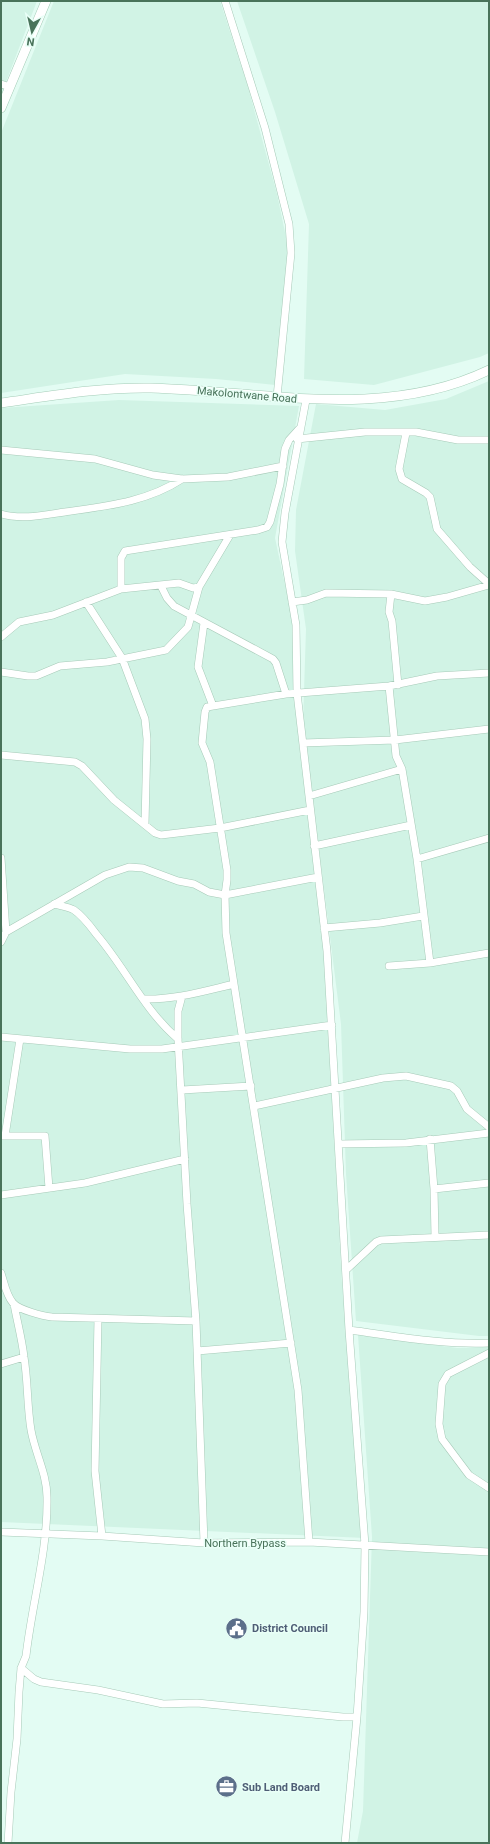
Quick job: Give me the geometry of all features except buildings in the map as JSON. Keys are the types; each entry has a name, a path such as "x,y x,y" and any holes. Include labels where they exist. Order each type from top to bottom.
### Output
{"main road":[{"path":"1,108 5,85 46,1"},
{"name":"Makolontwane Road","path":"1,403 121,388 181,389 306,400 374,398 417,393 448,386 489,370"}],"street":[{"path":"224,1 265,128 289,224 290,254 277,397"},
{"path":"306,400 299,429 282,536 296,625 296,693 324,928 332,1024 349,1330 365,1545 364,1612 357,1717 345,1843"},
{"path":"121,588 121,558 125,551 230,535 267,527 270,522 285,449 289,440 299,429"},
{"path":"298,439 365,432 425,434 458,440 489,440"},
{"path":"292,602 307,600 321,593 391,594 425,601 447,598 489,584 470,567 438,529 430,497 426,493 402,479 399,469 406,433"},
{"path":"1,450 95,459 153,474 182,479 228,477 282,466"},
{"path":"1,514 23,517 119,504 166,490 182,479"},
{"path":"1,672 36,676 60,666 107,662 169,648 188,627 199,588 230,535"},
{"path":"1,637 19,622 53,615 121,588 161,586 179,583 193,588 199,588"},
{"path":"161,586 167,598 174,606 273,659 286,694"},
{"path":"391,594 389,612 392,621 398,685"},
{"path":"86,602 122,658 145,719 145,824"},
{"path":"204,623 198,667 213,706"},
{"path":"309,1542 298,1390 226,933 225,895 228,876 210,762 202,738 206,709 213,706 286,694 389,686 437,676 489,673"},
{"path":"389,686 396,756 402,769 417,859 430,963"},
{"path":"303,744 395,740 489,729"},
{"path":"1,755 75,762 82,766 114,800 155,833 167,836 220,828 310,810"},
{"path":"308,796 402,769"},
{"path":"314,846 411,825"},
{"path":"417,859 489,838"},
{"path":"1,858 6,932 1,942"},
{"path":"6,932 105,875 129,868 137,867 178,881 194,884 209,892 225,895 318,877"},
{"path":"54,904 76,911 112,952 162,1024 178,1039"},
{"path":"324,928 380,923 423,916"},
{"path":"389,966 430,963 489,953"},
{"path":"143,998 159,999 182,996 234,984"},
{"path":"182,996 178,1011 178,1039 180,1047 185,1159 196,1321 204,1543"},
{"path":"1,1037 130,1049 162,1049 332,1024"},
{"path":"20,1038 3,1136 45,1136 49,1188"},
{"path":"254,1106 336,1090 394,1076 406,1076 439,1082 451,1086 457,1091 467,1109 489,1127"},
{"path":"182,1090 251,1086"},
{"path":"339,1144 406,1143 489,1133"},
{"path":"430,1140 434,1189 435,1236"},
{"path":"1,1195 85,1183 185,1159"},
{"path":"434,1189 489,1183"},
{"path":"346,1270 376,1242 381,1240 435,1236 489,1235"},
{"path":"1,1273 14,1304 24,1357 30,1424 46,1482 46,1535 26,1656 21,1668 8,1843"},
{"path":"14,1304 38,1315 52,1318 196,1321"},
{"path":"98,1319 95,1471 102,1536"},
{"path":"349,1330 434,1342 462,1344 489,1343"},
{"path":"197,1351 291,1343"},
{"path":"489,1353 448,1374 444,1379 442,1384 439,1424 442,1439 469,1475 489,1488"},
{"path":"1,1364 24,1357"},
{"name":"Northern Bypass","path":"1,1532 46,1535 102,1536 204,1543 309,1542 489,1552"},
{"path":"21,1668 40,1682 98,1690 163,1704 197,1704 357,1717"}],"shaded area":[{"path":"1,1 37,1 1,95"},
{"path":"54,1 220,1 248,87 277,194 288,247 275,385 216,379 125,374 1,393 1,133"},
{"path":"237,1 489,1 489,353 480,357 374,385 304,379 309,224 275,112"},
{"path":"489,381 489,1336 479,1336 356,1321 346,1174 341,1024 303,723 306,629 295,551 296,510 316,404 385,410 446,399"},
{"path":"119,400 299,406 275,538 297,641 299,745 325,930 329,1046 342,1283 365,1538 1,1522 1,408"},
{"path":"358,1335 457,1348 489,1347 489,1843 357,1843 363,1811 372,1537"}],"place":[{"name":"District Council","path":"236,1628"},
{"name":"Sub Land Board","path":"227,1787"}]}
